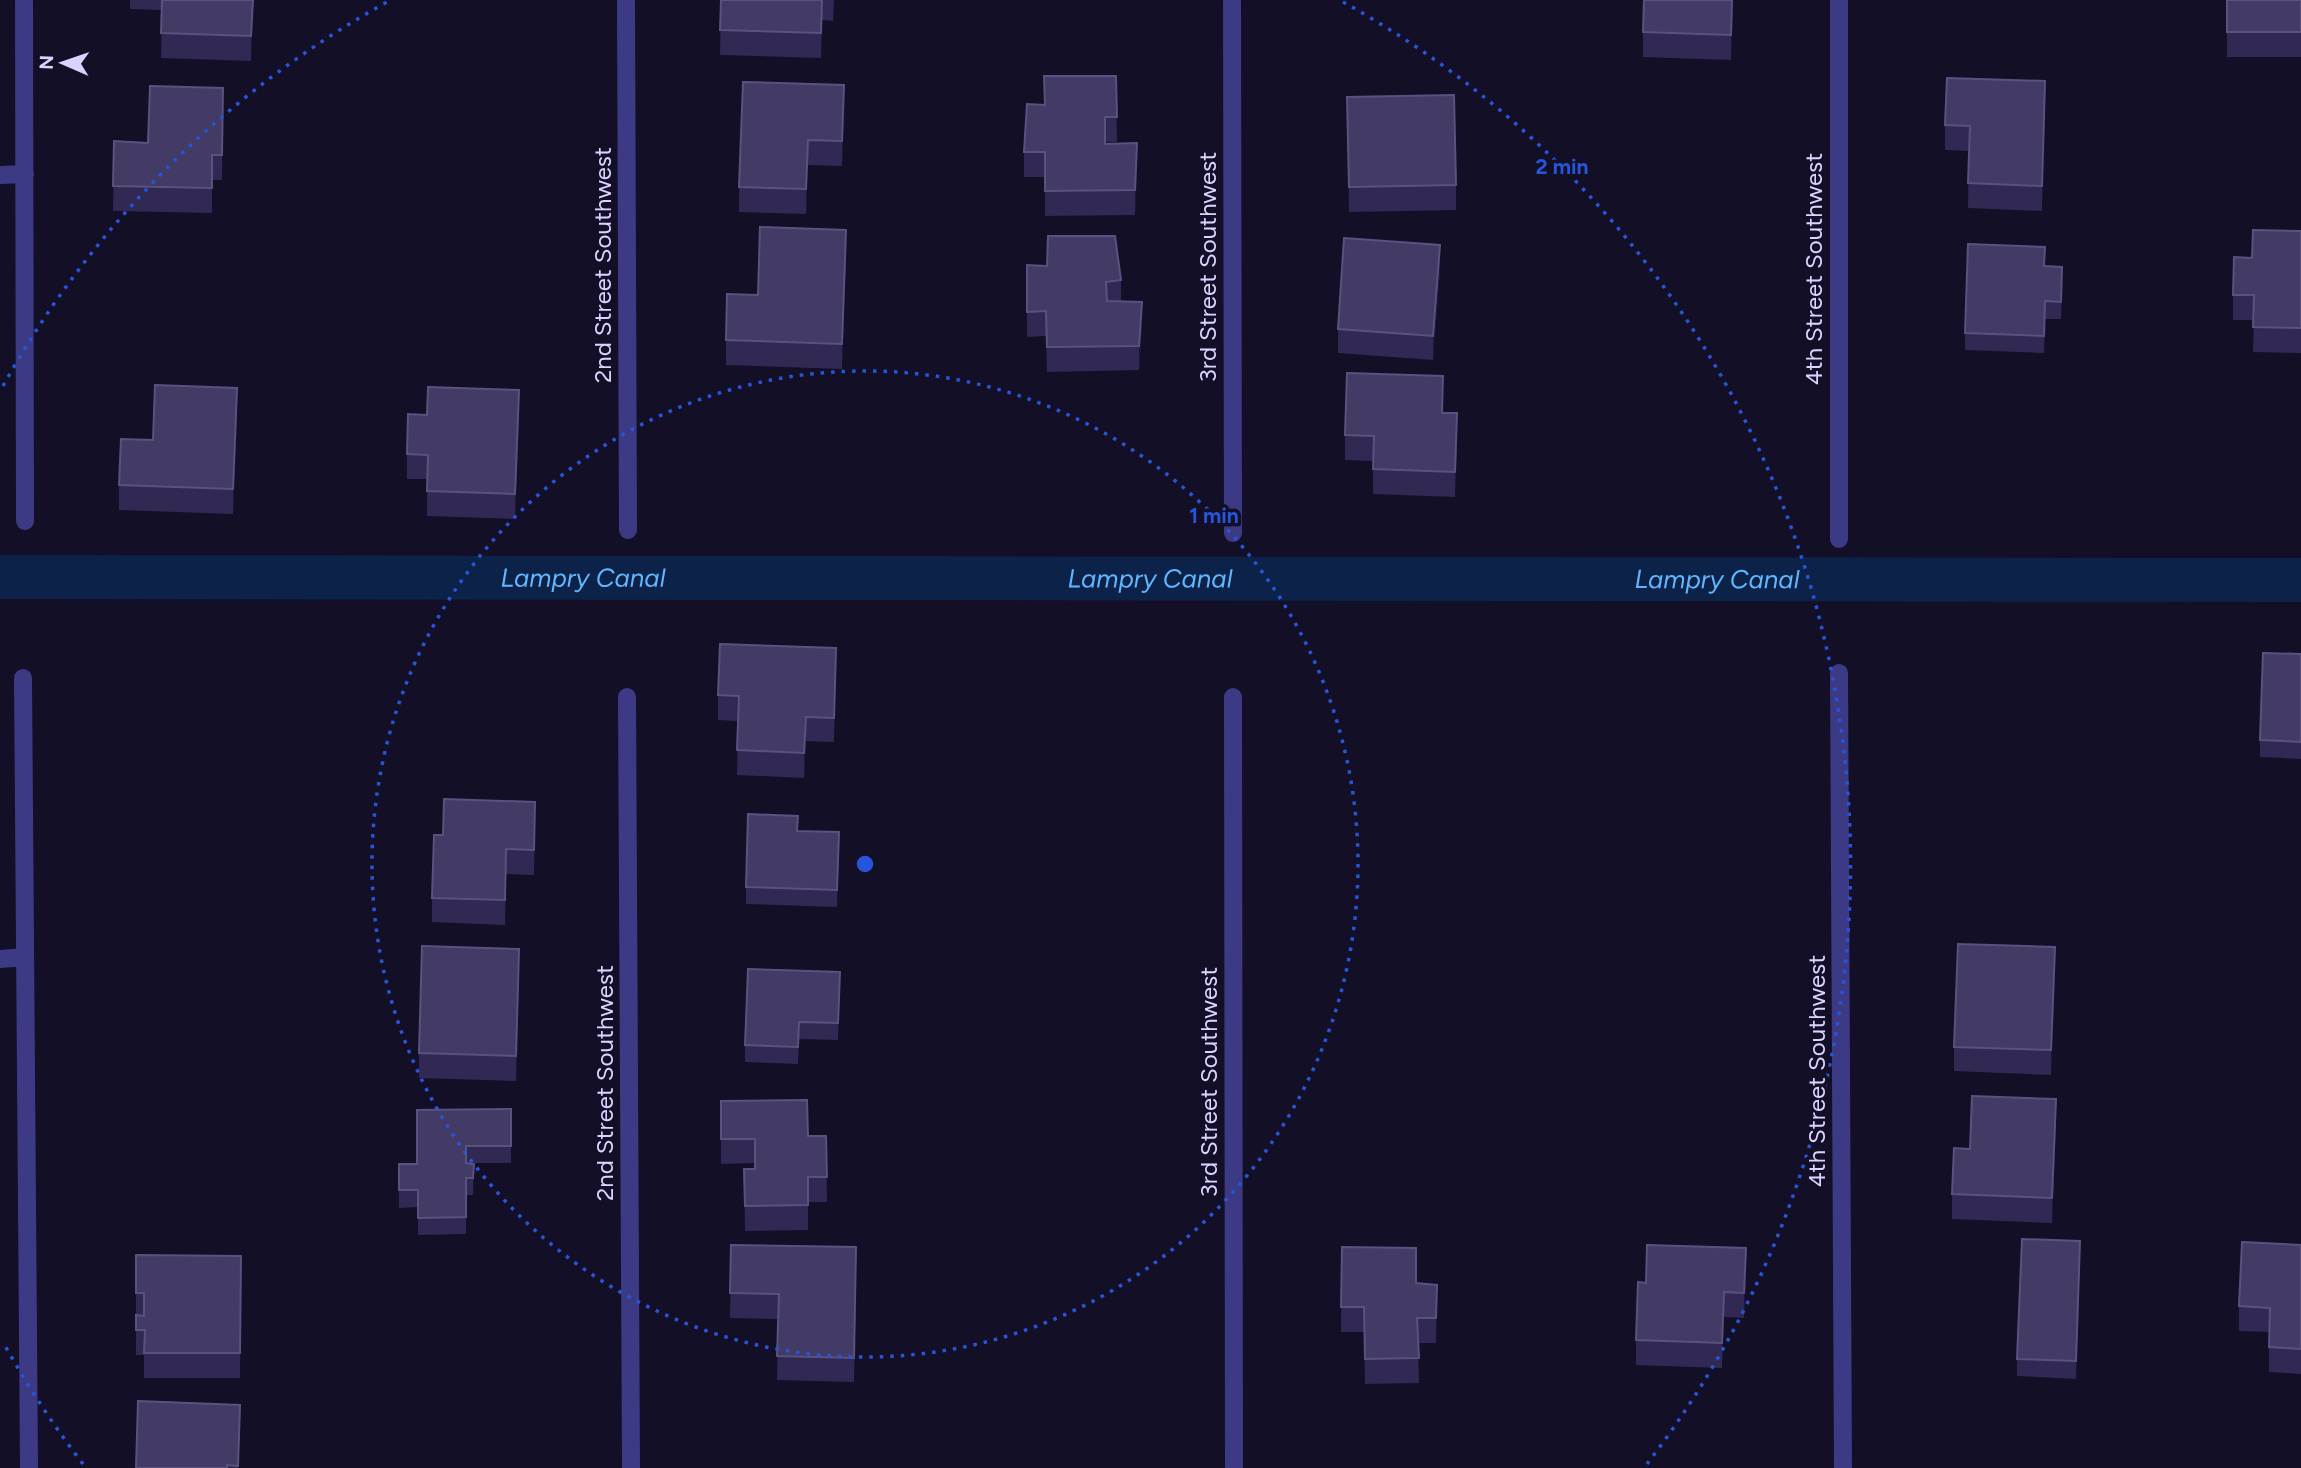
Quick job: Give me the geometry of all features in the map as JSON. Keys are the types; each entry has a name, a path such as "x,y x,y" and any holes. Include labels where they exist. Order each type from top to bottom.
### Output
{"street":[{"path":"24,0 25,521"},
{"name":"2nd Street Southwest","path":"626,0 628,530"},
{"name":"3rd Street Southwest","path":"1232,0 1233,533"},
{"name":"4th Street Southwest","path":"1839,0 1839,539"},
{"path":"0,174 24,174"},
{"name":"4th Street Southwest","path":"1839,673 1843,1468"},
{"path":"23,678 30,1231 29,1468"},
{"name":"2nd Street Southwest","path":"627,697 631,1468"},
{"name":"3rd Street Southwest","path":"1233,697 1234,1468"},
{"path":"0,959 25,957"}],"building":[{"path":"162,0 253,0 251,36 161,33"},
{"path":"721,0 822,0 821,33 720,30"},
{"path":"1644,0 1732,0 1731,35 1643,32"},
{"path":"2227,0 2301,0 2301,32 2227,32"},
{"path":"1044,76 1116,76 1117,117 1105,117 1105,144 1137,143 1135,190 1045,191 1045,152 1024,152 1027,104 1045,105"},
{"path":"1947,78 2045,81 2042,186 1968,183 1970,126 1945,125"},
{"path":"743,82 844,85 842,141 808,140 806,189 739,187"},
{"path":"150,86 223,88 222,155 212,155 212,188 113,186 114,141 148,143"},
{"path":"1454,95 1456,185 1349,187 1347,97"},
{"path":"760,227 846,230 842,344 726,340 727,294 758,295"},
{"path":"2253,230 2301,231 2301,328 2253,327 2254,295 2233,295 2234,257 2252,258"},
{"path":"1048,236 1115,236 1121,280 1106,282 1107,301 1142,302 1139,346 1047,347 1046,311 1027,312 1027,265 1047,266"},
{"path":"1344,238 1440,245 1433,336 1338,329"},
{"path":"1968,244 2045,247 2044,266 2062,267 2061,302 2045,301 2044,336 1965,333"},
{"path":"1347,373 1443,376 1442,413 1457,413 1455,472 1373,469 1374,436 1345,435"},
{"path":"155,385 237,388 233,489 119,485 121,439 153,440"},
{"path":"428,387 519,390 515,494 427,491 428,455 407,454 408,414 427,415"},
{"path":"720,644 836,648 834,718 806,717 804,753 737,750 739,696 718,695"},
{"path":"2263,653 2301,654 2301,742 2260,740"},
{"path":"444,799 535,802 534,850 506,849 505,900 432,898 434,835 443,835"},
{"path":"748,814 798,816 797,831 839,832 837,890 746,887"},
{"path":"1958,944 2055,947 2051,1050 1954,1047"},
{"path":"422,946 519,949 516,1056 419,1053"},
{"path":"748,969 840,972 838,1023 799,1022 798,1047 745,1045"},
{"path":"1972,1096 2056,1099 2052,1198 1952,1194 1954,1148 1970,1149"},
{"path":"807,1100 808,1136 826,1136 827,1177 808,1177 808,1205 745,1206 744,1169 755,1169 755,1139 721,1139 721,1101"},
{"path":"511,1109 511,1146 466,1146 466,1163 474,1164 473,1178 466,1178 466,1217 418,1218 418,1190 399,1190 399,1164 417,1164 417,1110"},
{"path":"2022,1239 2080,1241 2076,1361 2017,1359"},
{"path":"2242,1242 2301,1245 2301,1349 2269,1347 2270,1308 2239,1306"},
{"path":"731,1245 856,1247 854,1358 777,1356 779,1294 730,1293"},
{"path":"1647,1245 1746,1248 1744,1293 1724,1292 1722,1343 1636,1340 1638,1282 1646,1283"},
{"path":"1342,1247 1416,1248 1416,1283 1437,1285 1436,1318 1417,1318 1419,1358 1365,1359 1364,1307 1341,1307"},
{"path":"136,1255 241,1256 240,1353 144,1353 145,1330 136,1330 136,1315 144,1316 144,1293 136,1293"},
{"path":"138,1401 240,1405 238,1466 136,1468"}],"waterway":[{"name":"Lampry Canal","path":"0,577 2301,580"}]}
